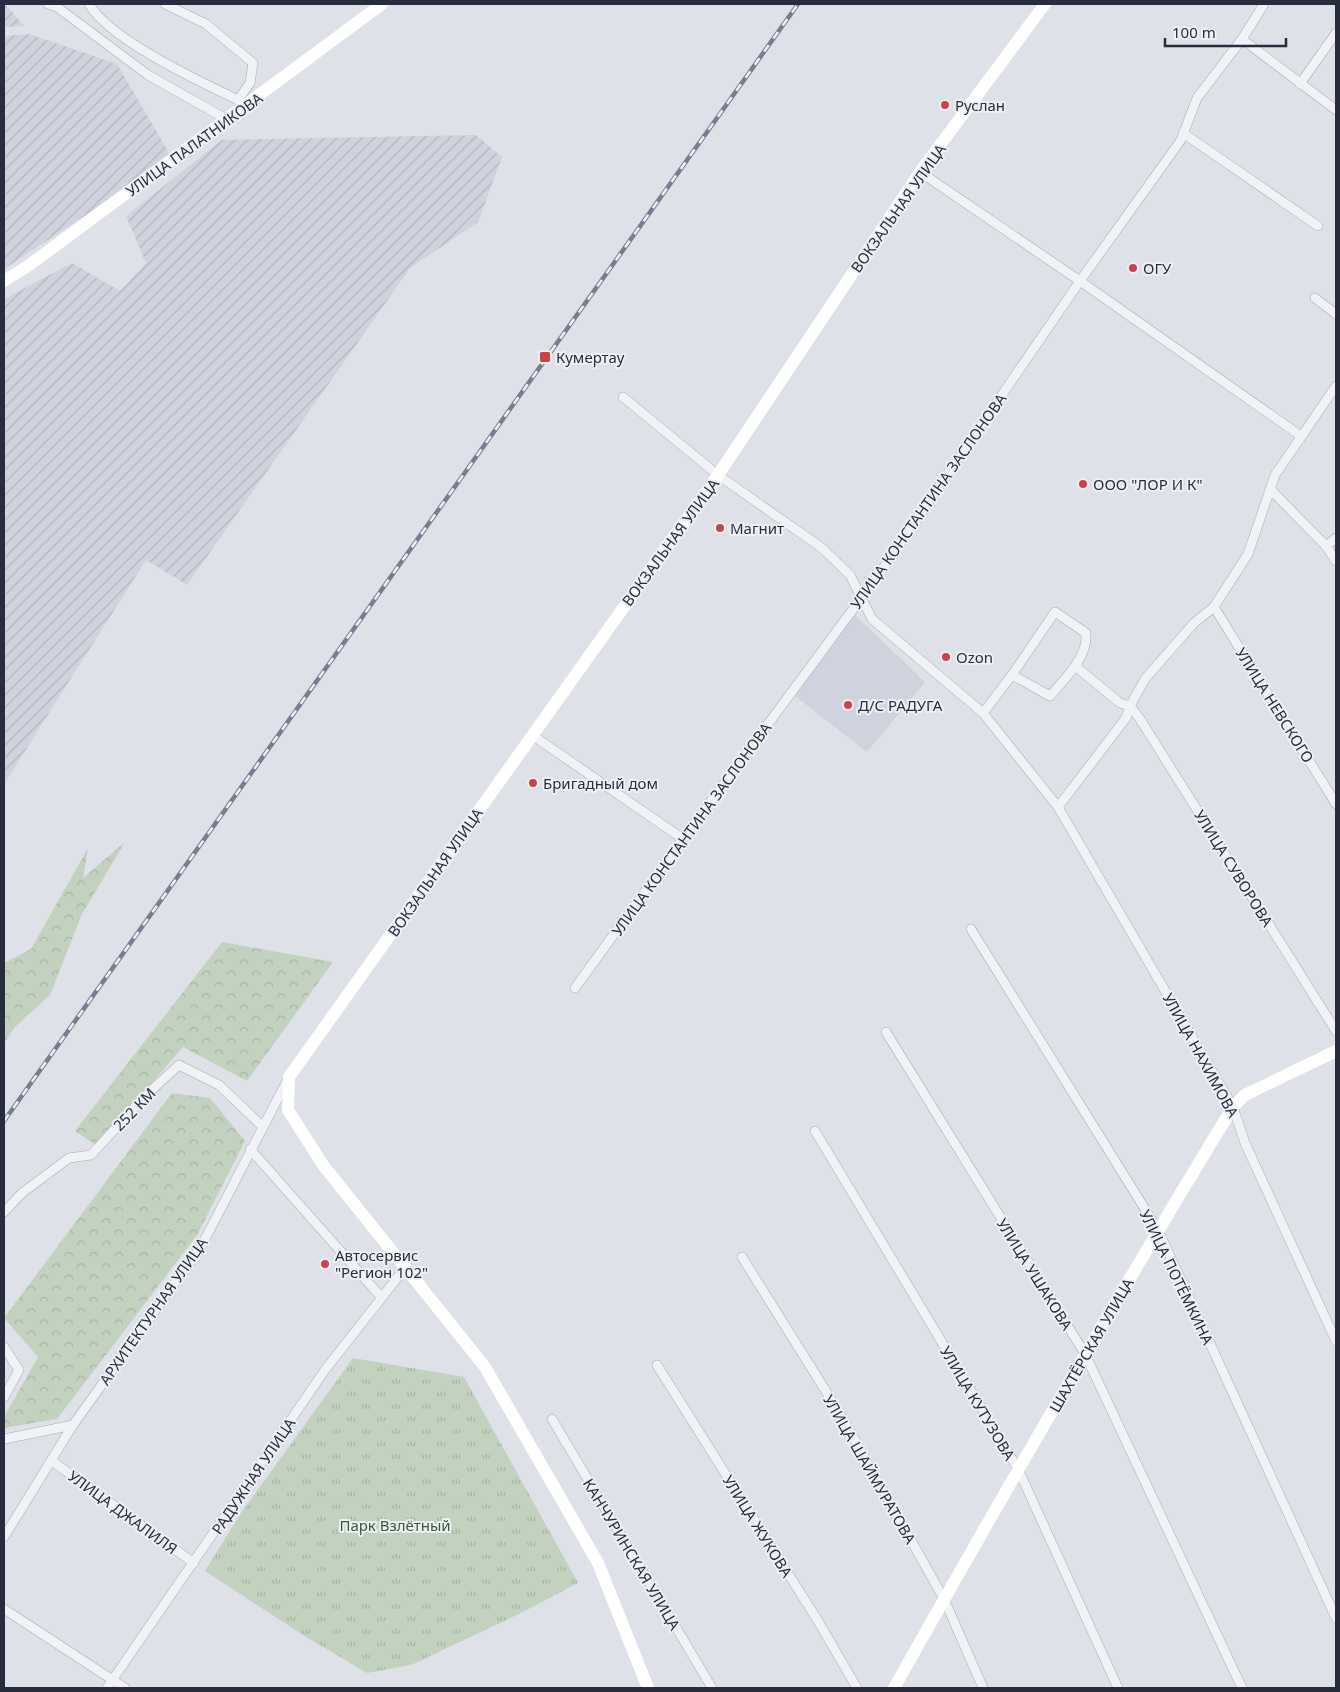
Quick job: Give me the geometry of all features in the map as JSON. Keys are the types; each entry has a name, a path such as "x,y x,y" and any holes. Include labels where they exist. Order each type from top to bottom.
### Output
{"main road":[{"name":"УЛИЦА ПАЛАТНИКОВА","path":"4,281 28,266 228,120 244,102 382,4"},
{"name":"ВОКЗАЛЬНАЯ УЛИЦА","path":"289,1077 718,475 920,172 1045,4"},
{"name":"ШАХТЁРСКАЯ УЛИЦА","path":"894,1688 1085,1354 1233,1107 1245,1095 1336,1051"},
{"path":"289,1077 288,1110 323,1165 485,1367 598,1563 648,1688"}],"street":[{"path":"48,4 57,8 148,76 228,120"},
{"path":"89,4 96,16 148,53 182,73 244,102 250,83 253,63 206,24 165,4"},
{"name":"УЛИЦА КОНСТАНТИНА ЗАСЛОНОВА","path":"575,988 887,562 1080,281 1181,140 1197,98 1242,39 1264,4"},
{"path":"1300,84 1336,33"},
{"path":"1242,39 1336,110"},
{"path":"1184,132 1318,226"},
{"path":"920,172 1080,281 1301,436"},
{"path":"1315,298 1336,314"},
{"path":"1058,807 1126,718 1130,706 1145,679 1170,648 1194,623 1214,607 1248,554 1275,475 1336,386"},
{"name":"УЛИЦА НАХИМОВА","path":"623,397 718,475 822,548 850,575 872,619 983,712 1058,807 1233,1107 1245,1143 1336,1341"},
{"path":"1270,489 1326,546 1336,561"},
{"path":"1326,546 1336,538"},
{"name":"УЛИЦА НЕВСКОГО","path":"1214,607 1336,804"},
{"path":"983,712 1012,675 1055,612 1086,633 1087,644 1075,666 1050,696 1012,675"},
{"path":"1075,666 1120,703 1130,706"},
{"name":"УЛИЦА СУВОРОВА","path":"1130,706 1336,1031"},
{"path":"532,735 683,839"},
{"name":"УЛИЦА ПОТЁМКИНА","path":"971,929 1158,1230 1336,1618"},
{"name":"УЛИЦА УШАКОВА","path":"886,1032 1085,1354 1242,1688"},
{"name":"252 КМ","path":"4,1212 22,1193 69,1158 91,1155 144,1097 179,1065 219,1085 262,1127"},
{"name":"АРХИТЕКТУРНАЯ УЛИЦА","path":"4,1536 73,1426 202,1245 250,1149 289,1077"},
{"name":"УЛИЦА КУТУЗОВА","path":"815,1131 1018,1469 1118,1688"},
{"path":"250,1149 382,1298"},
{"name":"УЛИЦА ШАЙМУРАТОВА","path":"742,1256 842,1418 944,1599 983,1688"},
{"name":"РАДУЖНАЯ УЛИЦА","path":"107,1688 325,1370 405,1268"},
{"path":"4,1347 19,1370 4,1397"},
{"name":"УЛИЦА ЖУКОВА","path":"657,1365 818,1621 857,1688"},
{"name":"КАНЧУРИНСКАЯ УЛИЦА","path":"552,1419 712,1688"},
{"path":"4,1439 73,1426"},
{"name":"УЛИЦА ДЖАЛИЛЯ","path":"52,1461 194,1563"},
{"path":"4,1609 125,1688"}],"shaded area":[{"path":"5,4 24,26 4,27"},
{"path":"29,34 117,64 172,158 4,269 4,36"},
{"path":"476,135 502,157 478,222 410,268 187,585 146,560 4,784 4,299 72,263 120,291 146,263 126,216 222,140"},
{"path":"854,614 925,682 867,752 795,696"}],"green space":[{"path":"125,842 82,914 50,995 16,1026 4,1043 4,963 31,949 88,848 83,878"},
{"path":"222,942 333,962 247,1081 183,1047 97,1146 75,1131"},
{"path":"172,1093 210,1098 245,1141 197,1235 57,1419 4,1428 4,1417 38,1357 4,1318"},
{"name":"Парк Взлётный","path":"353,1358 464,1377 578,1583 519,1614 411,1665 367,1673 303,1635 205,1571 241,1513"}],"railway":[{"path":"4,1121 798,4"}],"place":[{"name":"Руслан","path":"945,105"},
{"name":"ОГУ","path":"1133,268"},
{"name":"Кумертау","path":"545,357"},
{"name":"ООО \"ЛОР И К\"","path":"1083,484"},
{"name":"Магнит","path":"720,528"},
{"name":"Ozon","path":"946,657"},
{"name":"Д/С РАДУГА","path":"848,705"},
{"name":"Бригадный дом","path":"533,783"},
{"name":"Автосервис \"Регион 102\"","path":"325,1264"}]}
